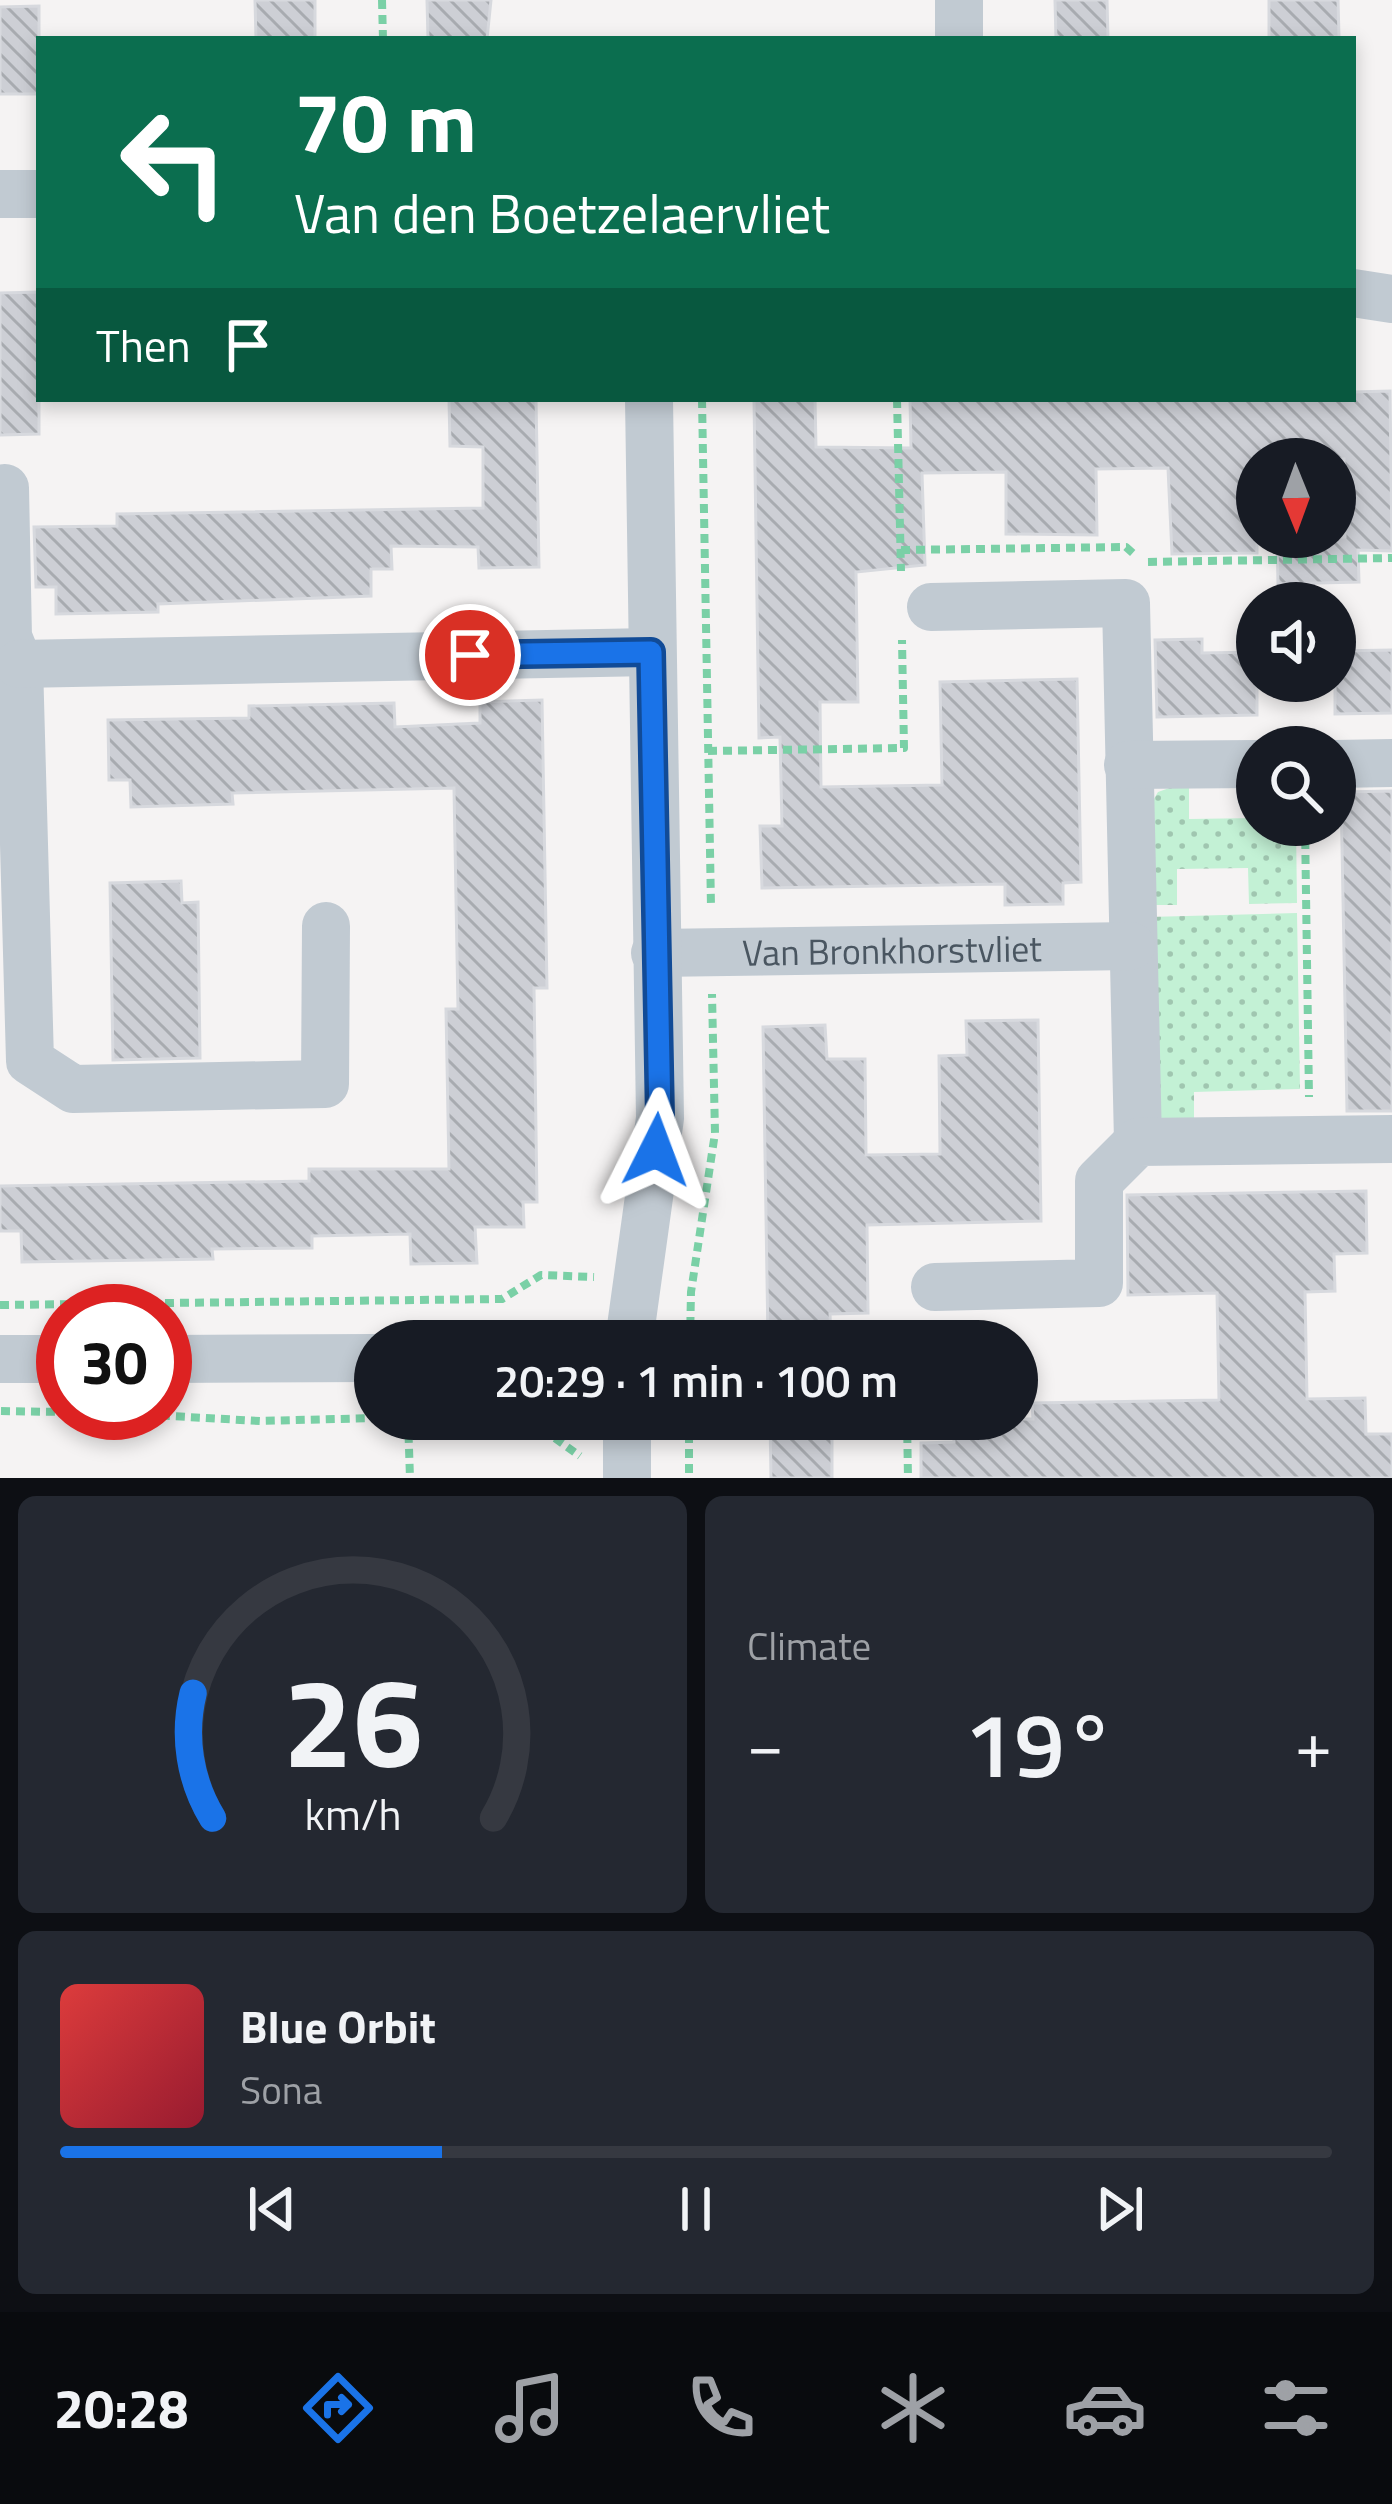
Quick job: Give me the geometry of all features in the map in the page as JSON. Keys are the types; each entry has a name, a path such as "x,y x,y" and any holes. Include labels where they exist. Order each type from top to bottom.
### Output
{"street":[{"path":"959,0 959,36"},
{"path":"0,194 36,194"},
{"path":"1356,293 1392,299"},
{"path":"631,1320 660,1118 650,402"},
{"path":"5,488 8,637 19,664 30,1061 73,1089 326,1084 326,926"},
{"path":"912,609 1126,603 1138,1142"},
{"path":"19,664 651,652"},
{"path":"1128,765 1236,764"},
{"path":"1356,764 1392,764"},
{"name":"Van Bronkhorstvliet","path":"655,952 1131,946"},
{"path":"935,1287 1100,1283 1099,1181 1138,1142 1392,1139"},
{"path":"192,1359 354,1358"},
{"path":"0,1359 36,1359"},
{"path":"627,1440 627,1478"}],"path":[{"path":"382,0 383,36"},
{"path":"708,751 904,748 912,609 901,550 897,402"},
{"path":"901,550 1126,547 1142,562 1392,558"},
{"path":"1305,846 1310,1140"},
{"path":"0,1305 502,1299 541,1275 576,1274 691,1292"},
{"path":"0,1411 36,1412"},
{"path":"192,1417 354,1419"},
{"path":"409,1440 410,1478"},
{"path":"688,1440 689,1478"},
{"path":"907,1440 908,1478"}],"green space":[{"path":"1189,787 1189,819 1236,818 1236,846 1296,846 1297,903 1249,904 1248,868 1177,869 1177,905 1150,905 1151,804 1158,792"},
{"path":"1297,913 1300,1089 1194,1092 1194,1126 1162,1119 1153,1106 1148,917"}],"building":[{"path":"255,0 315,0 315,36 256,36"},
{"path":"427,0 491,0 487,36 428,36"},
{"path":"1055,0 1107,0 1108,36 1056,36"},
{"path":"1269,0 1338,0 1339,36 1269,36"},
{"path":"39,6 36,94 0,94 0,7"},
{"path":"36,292 39,434 0,435 0,293"},
{"path":"1390,391 1392,551 1358,550 1359,582 1278,582 1277,558 1356,558 1356,438 1236,438 1236,553 1172,554 1168,468 1096,469 1097,535 1006,534 1006,472 922,473 925,565 856,572 858,702 820,702 821,787 942,785 940,682 1077,679 1081,882 1063,883 1063,904 1005,905 1005,884 762,888 760,826 782,826 780,737 759,738 754,402 815,402 816,447 911,448 910,402 1356,402 1356,392"},
{"path":"449,402 536,402 539,567 479,568 478,547 391,546 392,569 371,569 371,596 158,604 158,612 56,614 56,587 36,587 34,527 117,526 117,514 483,508 483,447 450,446"},
{"path":"1202,639 1202,653 1236,652 1236,702 1257,702 1257,715 1157,717 1155,640"},
{"path":"1392,650 1392,713 1335,714 1335,702 1356,702 1356,651"},
{"path":"542,700 547,988 534,988 537,1202 523,1202 524,1227 475,1227 477,1263 411,1264 410,1234 312,1236 312,1248 212,1249 213,1259 22,1262 21,1231 0,1231 0,1186 309,1181 309,1169 449,1169 446,1009 458,1009 454,788 232,793 233,804 131,807 130,780 109,780 108,720 249,718 249,706 394,703 395,727 480,723 480,702"},
{"path":"1392,791 1392,1111 1347,1111 1342,846 1356,846 1356,792"},
{"path":"181,881 182,903 198,902 200,1058 113,1060 110,883"},
{"path":"1038,1020 1041,1221 867,1225 868,1313 830,1314 830,1320 768,1320 763,1027 825,1025 827,1059 865,1059 866,1155 940,1154 939,1056 967,1055 966,1021"},
{"path":"1366,1191 1367,1253 1334,1254 1335,1291 1305,1292 1307,1399 1365,1398 1366,1434 1392,1434 1392,1478 921,1478 921,1443 1038,1440 1038,1403 1219,1400 1217,1293 1128,1295 1127,1195"},
{"path":"770,1440 832,1440 832,1478 771,1478"}],"route":[{"path":"470,655 651,652 660,1118 656,1150"}]}
